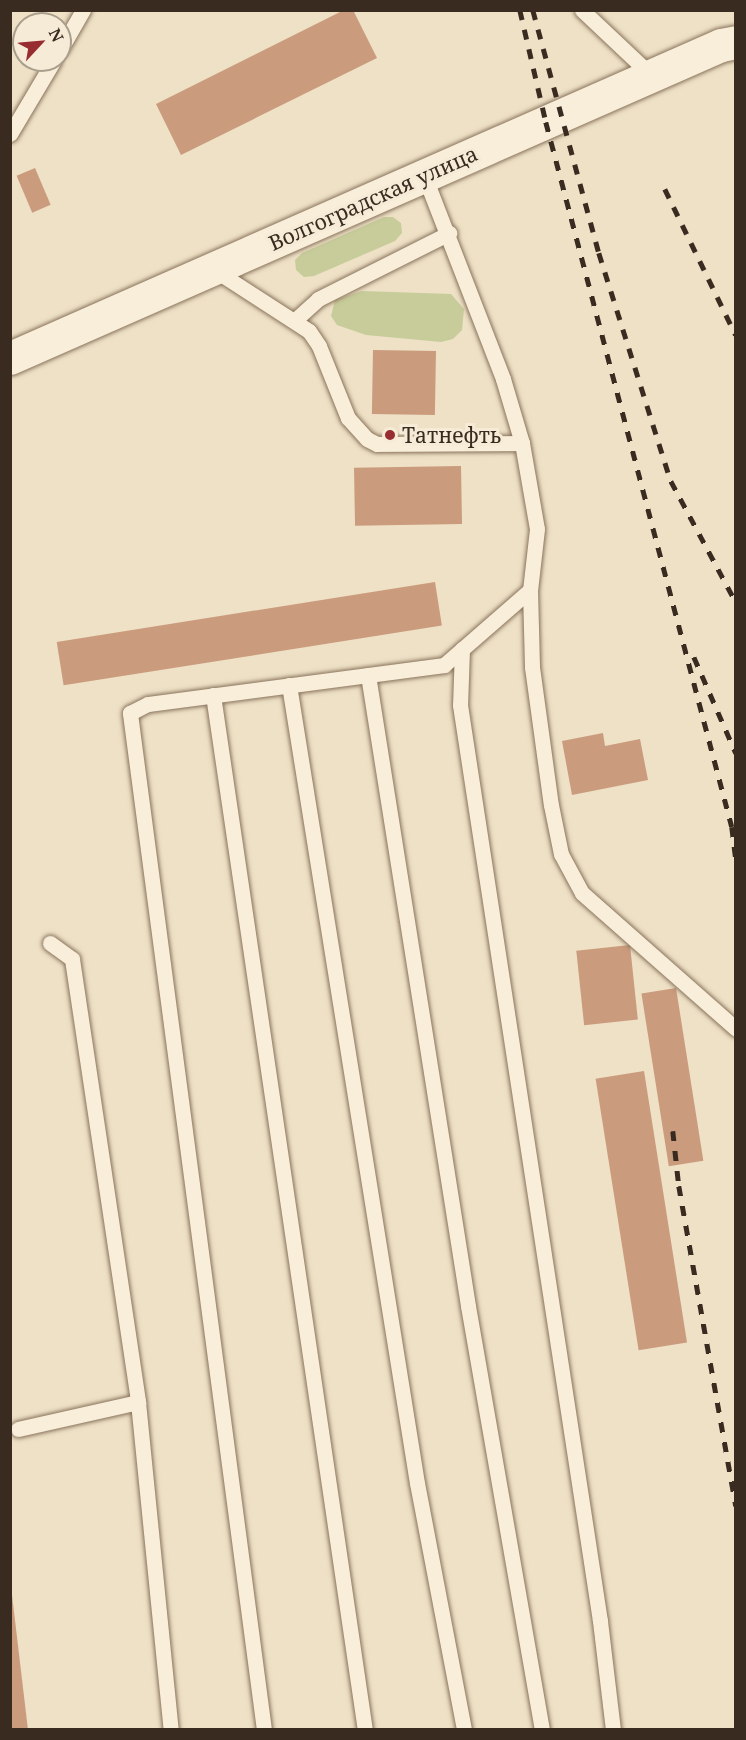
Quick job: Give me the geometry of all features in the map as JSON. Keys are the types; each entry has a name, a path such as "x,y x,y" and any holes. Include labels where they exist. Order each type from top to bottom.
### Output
{"main road":[{"name":"Волгоградская улица","path":"10,358 652,76 735,42"}],"lane":[{"path":"72,29 83,10"},
{"path":"582,10 652,76"},
{"path":"10,134 47,72"},
{"path":"424,176 449,233 522,443 537,529 530,590 532,666 551,805 561,854 582,893 735,1029"},
{"path":"295,320 318,299 449,233"},
{"path":"213,269 295,320 319,346 348,418 367,439 377,444 522,443"},
{"path":"264,1730 130,713 148,704 444,665 530,590"},
{"path":"462,650 460,705 600,1621 612,1730"},
{"path":"368,675 470,1317 542,1730"},
{"path":"289,685 417,1483 464,1730"},
{"path":"213,695 365,1730"},
{"path":"50,943 72,958 138,1402 171,1730"},
{"path":"18,1429 138,1402"}],"green space":[{"path":"384,217 393,217 401,223 402,233 395,241 314,276 304,277 296,270 295,260 302,253"},
{"path":"362,291 451,294 464,309 462,330 453,339 441,342 366,335 337,325 331,316 335,300"}],"building":[{"path":"344,10 353,10 377,58 181,155 156,104"},
{"path":"35,168 51,205 32,213 17,176"},
{"path":"373,350 436,351 435,415 372,414"},
{"path":"461,466 462,524 355,526 354,468"},
{"path":"435,582 442,625 64,685 57,642"},
{"path":"603,733 605,746 640,739 648,780 572,795 562,741"},
{"path":"630,945 638,1020 584,1025 576,951"},
{"path":"676,988 703,1161 669,1166 641,993"},
{"path":"644,1071 687,1343 639,1350 596,1079"},
{"path":"10,1595 12,1595 28,1730 10,1730"}],"railway":[{"path":"520,10 546,122 732,827 736,858"},
{"path":"533,10 599,253 671,481 736,602"},
{"path":"665,189 736,335"},
{"path":"694,657 736,753"},
{"path":"673,1131 679,1186 736,1506"}],"place":[{"name":"Татнефть","path":"390,435"}]}
